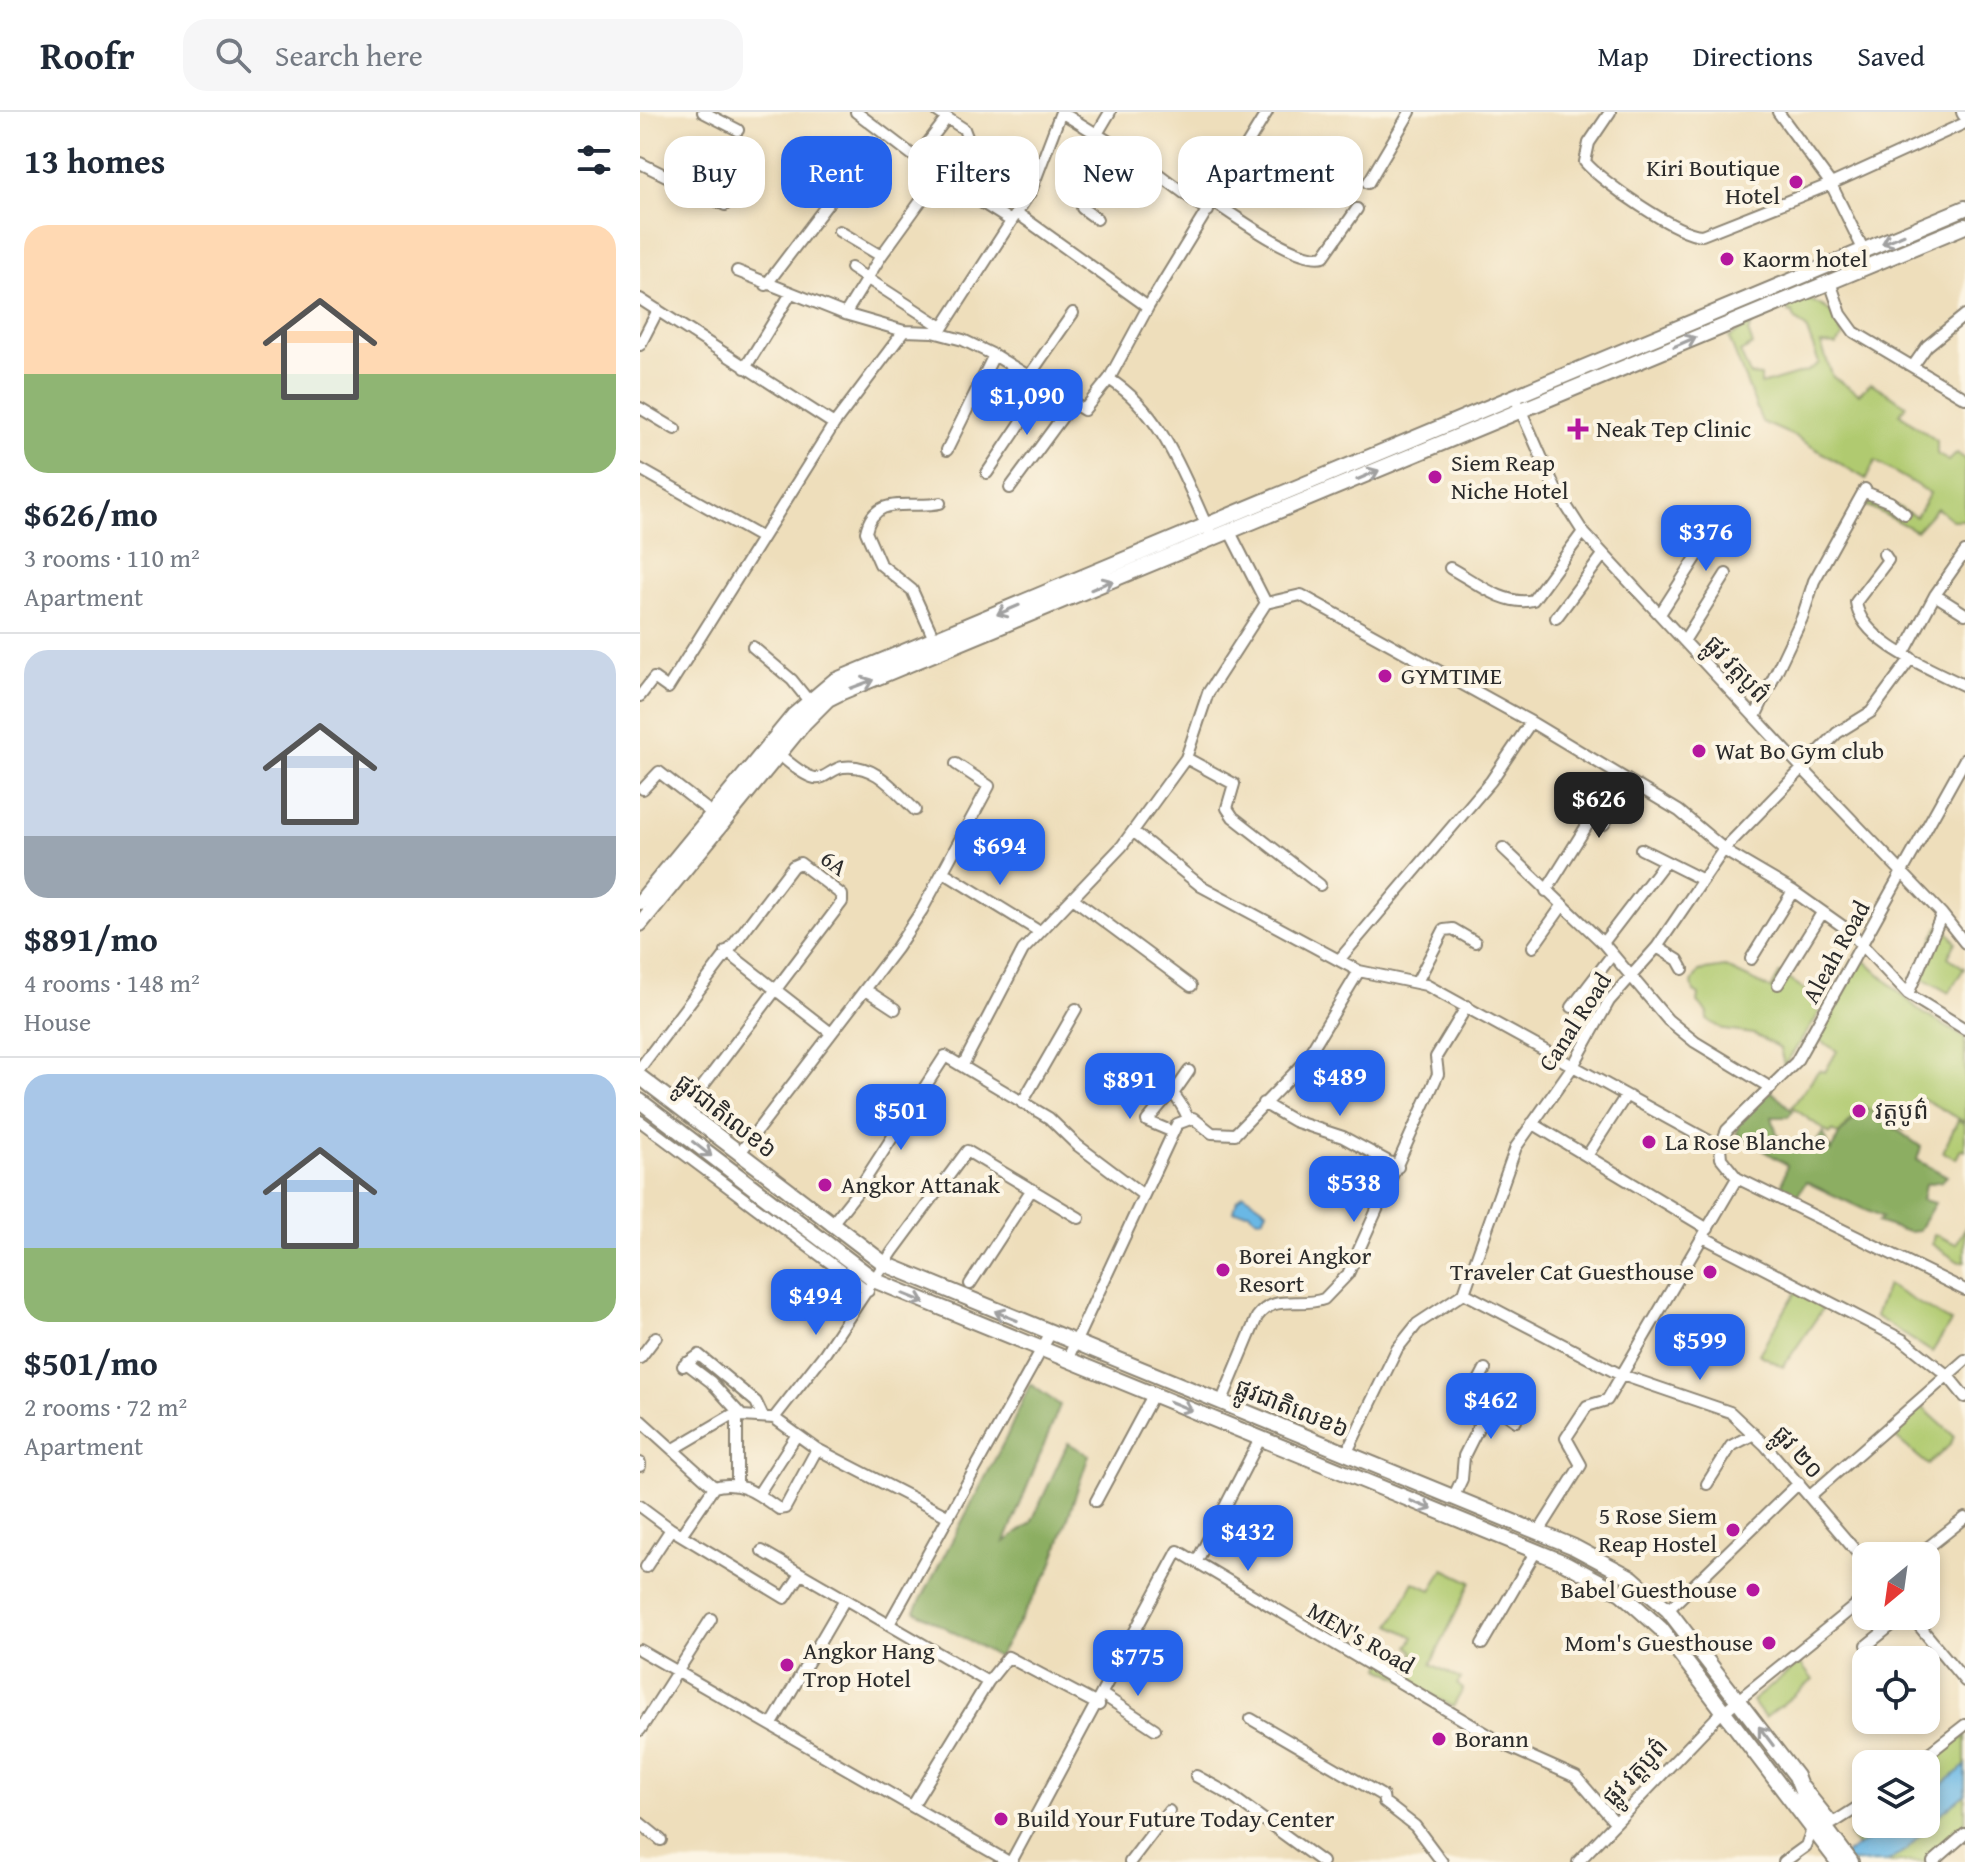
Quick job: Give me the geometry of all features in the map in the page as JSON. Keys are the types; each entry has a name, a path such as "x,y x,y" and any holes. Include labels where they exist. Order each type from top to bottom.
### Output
{"main road":[{"path":"640,902 808,700 834,681 1210,533 1230,532 1965,208"},
{"path":"640,924 778,754 815,712 842,692 1210,533 1518,405 1965,226"},
{"name":"ផ្លូវជាតិលេខ៦","path":"640,1077 885,1264 1613,1566 1668,1610 1738,1700 1796,1776 1806,1802 1834,1852"},
{"name":"ផ្លូវជាតិលេខ៦","path":"640,1101 872,1286 1043,1350 1586,1573 1635,1604 1661,1629 1812,1829 1834,1852 1851,1862"}],"street":[{"path":"703,112 738,130"},
{"path":"856,112 908,152"},
{"path":"941,330 1040,171 1061,112 1100,136"},
{"path":"1097,134 1110,112"},
{"path":"1252,136 1266,112"},
{"path":"1368,183 1410,112"},
{"path":"1610,112 1589,143 1585,162 1618,190 1695,234 1831,184 1965,123"},
{"path":"1778,112 1831,184 1864,251"},
{"path":"929,136 942,115 964,129 967,136"},
{"path":"640,163 664,175"},
{"path":"766,285 825,208"},
{"path":"845,314 866,278 916,208"},
{"path":"998,208 1148,307"},
{"path":"1082,208 1097,219"},
{"path":"851,268 941,330 994,355 1071,405 1084,410 1109,379 1148,307 1210,208"},
{"path":"1215,208 1291,250 1314,259 1324,256 1357,209"},
{"path":"839,231 881,256"},
{"path":"737,271 790,295 845,314 904,331 941,330"},
{"path":"1830,282 1848,325 1965,398"},
{"path":"745,368 790,295"},
{"path":"640,299 834,424"},
{"path":"640,345 658,310"},
{"path":"1029,376 1073,313"},
{"path":"1913,366 1927,346 1965,315"},
{"path":"640,696 654,678 668,688 834,424 904,331"},
{"path":"947,450 994,355"},
{"path":"1109,379 1125,390 1155,420 1210,533"},
{"path":"987,473 1045,387"},
{"path":"1010,488 1071,405"},
{"name":"ផ្លូវ វត្តបូព៌","path":"1518,405 1555,488 1583,532 1942,914 1965,943"},
{"path":"640,408 675,429"},
{"path":"640,469 762,538"},
{"path":"1755,717 1802,618 1814,581 1865,491 1890,502 1905,514"},
{"path":"935,641 912,590 880,564 866,532 874,514 888,504 925,507 940,503"},
{"path":"1660,614 1724,514"},
{"path":"1230,532 1266,603"},
{"path":"1450,568 1501,596 1517,601 1533,600 1583,532"},
{"name":"Canal Road","path":"1464,1293 1516,1147 1573,1066 1609,1001 1657,947 1724,849 1843,727 1871,712 1908,656 1935,595 1965,552"},
{"path":"1884,554 1888,560 1856,602 1856,609 1872,632 1908,656 1965,686"},
{"path":"1556,618 1603,555"},
{"path":"1684,641 1726,574"},
{"path":"963,1065 1011,968 1133,831 1186,758 1208,693 1266,603 1301,595 1531,722 1679,811 1724,849 1793,891 1864,944 1908,994 1965,1029"},
{"path":"1935,595 1965,614"},
{"path":"753,647 792,680 808,700"},
{"path":"1339,960 1491,781 1531,722"},
{"path":"778,754 813,778 821,778 840,767 870,770 891,785 915,810"},
{"path":"1186,758 1234,784 1227,808 1233,817 1320,885"},
{"name":"Aleah Road","path":"1720,1147 1727,1130 1796,1062 1965,759"},
{"path":"739,1154 866,990 922,910 984,796 987,783 956,764"},
{"path":"643,789 659,772 713,814"},
{"path":"1546,891 1591,819 1604,824 1631,783"},
{"path":"1133,831 1201,886 1359,971 1417,982 1467,1006 1625,1097 1720,1147 1724,1166 1737,1178 1965,1290"},
{"path":"1503,848 1603,943 1629,976 1681,1031 1771,1088"},
{"path":"1641,849 1703,880"},
{"path":"1603,943 1665,862"},
{"name":"6A","path":"640,1068 726,951 796,864 800,863 842,895 842,902 684,1111"},
{"path":"943,872 1040,932"},
{"path":"1751,959 1793,891"},
{"path":"1074,899 1191,986"},
{"path":"1533,947 1562,906"},
{"path":"1778,984 1822,913"},
{"path":"1908,994 1942,914"},
{"path":"1417,982 1444,930 1453,929 1475,942"},
{"path":"1657,947 1678,960 1683,969"},
{"path":"726,951 831,1033"},
{"path":"1572,1007 1612,955"},
{"path":"1132,1099 1146,1078 1153,1079 1172,1093 1188,1118 1204,1130 1227,1136 1235,1134 1303,1064 1359,971"},
{"path":"866,990 895,1009"},
{"path":"1221,1403 1257,1317 1265,1308 1276,1302 1317,1302 1330,1296 1342,1283 1362,1248 1438,1074 1436,1057 1467,1006"},
{"path":"1022,1103 1076,1009"},
{"path":"831,1225 855,1195 941,1056 963,1065 1049,1118 1077,1145 1142,1194"},
{"path":"1173,1132 1147,1121 1189,1071"},
{"path":"1587,1156 1625,1097"},
{"path":"1263,1103 1294,1121 1343,1137 1398,1167"},
{"path":"1067,1360 1177,1124 1188,1118"},
{"path":"640,1121 872,1286"},
{"path":"1532,1123 1706,1233 1903,1340 1947,1375 1965,1397"},
{"path":"768,1418 872,1286 967,1151 1079,1218"},
{"path":"1538,1533 1581,1465 1580,1456 1566,1438 1587,1406 1607,1400 1619,1374 1737,1178"},
{"path":"970,1284 1032,1189"},
{"path":"1346,1454 1397,1349 1417,1324 1464,1293"},
{"name":"ផ្លូវ ២០","path":"1464,1293 1619,1374 1715,1404 1754,1434 1852,1546"},
{"path":"889,1624 1050,1334"},
{"path":"640,1358 656,1337"},
{"path":"768,1418 749,1418 737,1412 720,1390 684,1365 699,1355 756,1402 768,1418 817,1449 949,1517"},
{"path":"1810,1496 1965,1360"},
{"path":"1453,1498 1462,1479 1464,1456 1485,1414 1483,1404 1473,1392 1485,1369"},
{"path":"1096,1501 1153,1395"},
{"path":"1483,1404 1498,1408 1516,1421"},
{"path":"674,1449 737,1412"},
{"path":"737,1412 737,1486"},
{"path":"640,1420 714,1487 737,1486 759,1493 779,1509 785,1508 817,1449"},
{"path":"1707,1484 1731,1446 1754,1434"},
{"path":"759,1493 796,1436"},
{"path":"640,1650 1010,1862 1101,1700 1178,1551 1197,1561 1260,1439"},
{"path":"1668,1610 1799,1483"},
{"path":"681,1535 714,1487"},
{"path":"640,1506 671,1529 785,1598 801,1574"},
{"path":"1935,1542 1965,1518"},
{"path":"646,1567 671,1529"},
{"path":"762,1551 988,1682"},
{"path":"1482,1644 1536,1551"},
{"name":"MEN's Road","path":"1197,1561 1509,1747 1576,1777 1615,1822"},
{"path":"772,1724 845,1599"},
{"name":"ផ្លូវ វត្តបូព៌","path":"1578,1862 1723,1711 1852,1608"},
{"path":"640,1730 679,1674 711,1619"},
{"path":"1867,1645 1886,1630"},
{"path":"1923,1630 1965,1681"},
{"path":"913,1805 988,1682 1010,1657 1155,1729"},
{"path":"1251,1719 1383,1796 1384,1802 1415,1826 1442,1862"},
{"path":"1933,1750 1965,1725"},
{"path":"1196,1776 1227,1793 1322,1862"},
{"path":"1796,1776 1833,1823 1852,1811"},
{"path":"1130,1862 1169,1811"},
{"path":"640,1823 661,1840"},
{"path":"1784,1862 1806,1846 1812,1829"},
{"path":"1933,1862 1965,1834"}],"green space":[{"path":"1802,295 1831,312 1843,337 1836,345 1821,344 1833,377 1859,394 1871,383 1906,405 1900,414 1937,441 1937,454 1949,461 1957,453 1965,459 1965,520 1952,520 1937,508 1916,531 1868,506 1859,507 1868,490 1916,517 1930,493 1875,461 1866,479 1794,436 1762,422 1729,338 1754,322 1748,332 1753,345 1740,352 1750,375 1761,376 1761,385 1808,371 1819,363 1806,328 1792,312 1789,313 1785,302"},
{"path":"1944,926 1956,942 1948,957 1964,968 1949,993 1919,976 1938,927"},
{"path":"1862,958 1920,1011 1965,1038 1965,1122 1922,1098 1904,1130 1862,1106 1839,1135 1832,1131 1830,1134 1792,1107 1819,1070 1825,1072 1837,1051 1818,1039"},
{"path":"1725,967 1771,989 1780,973 1823,1002 1817,1017 1784,1066 1780,1048 1753,1034 1725,1030 1707,1020 1708,1013 1698,1003 1699,995 1694,992 1692,983 1699,971"},
{"path":"1771,1091 1793,1111 1788,1117 1772,1117 1777,1135 1794,1149 1798,1139 1811,1150 1823,1132 1831,1151 1839,1135 1865,1107 1921,1147 1917,1160 1947,1176 1942,1181 1925,1184 1922,1200 1935,1203 1918,1231 1908,1232 1877,1222 1882,1218 1806,1182 1797,1196 1781,1189 1787,1165 1737,1134 1738,1124"},
{"path":"1958,1120 1965,1124 1965,1151 1961,1149 1956,1159 1943,1152"},
{"path":"1965,1228 1965,1261 1959,1262 1932,1244 1934,1234 1956,1244"},
{"path":"1887,1285 1951,1322 1932,1352 1875,1316"},
{"path":"1797,1290 1824,1307 1783,1367 1759,1354"},
{"path":"1030,1384 1060,1405 1005,1542 1031,1523 1068,1443 1089,1455 1051,1568 998,1657 915,1611 1006,1438"},
{"path":"1920,1405 1954,1436 1951,1444 1928,1465 1889,1432"},
{"path":"1444,1569 1471,1582 1431,1664 1461,1679 1457,1684 1463,1689 1453,1707 1381,1668 1387,1651 1404,1670 1414,1652 1409,1646 1414,1637 1391,1625 1414,1582 1431,1590"},
{"path":"1800,1663 1813,1680 1765,1718 1752,1701"},
{"path":"1965,1735 1965,1766 1940,1787 1940,1757"},
{"path":"1965,1794 1965,1830 1926,1862 1886,1862 1906,1851 1917,1838 1940,1838 1940,1814"},
{"path":"1852,1833 1852,1838 1873,1838 1858,1847 1849,1836"}],"water":[{"path":"1244,1194 1267,1210 1263,1218 1257,1219 1249,1212 1234,1211 1237,1199"},
{"path":"1965,1766 1965,1794 1940,1814 1940,1787"},
{"path":"1872,1838 1917,1838 1906,1851 1886,1862 1832,1862"}],"place":[{"name":"Kiri Boutique Hotel","path":"1796,182"},
{"name":"Kaorm hotel","path":"1727,259"},
{"name":"Neak Tep Clinic","path":"1578,429"},
{"name":"Siem Reap Niche Hotel","path":"1435,477"},
{"name":"GYMTIME","path":"1385,676"},
{"name":"Wat Bo Gym club","path":"1699,751"},
{"name":"វត្តបូព៌","path":"1859,1111"},
{"name":"La Rose Blanche","path":"1649,1142"},
{"name":"Angkor Attanak","path":"825,1185"},
{"name":"Borei Angkor Resort","path":"1223,1270"},
{"name":"Traveler Cat Guesthouse","path":"1710,1272"},
{"name":"5 Rose Siem Reap Hostel","path":"1733,1530"},
{"name":"Babel Guesthouse","path":"1753,1590"},
{"name":"Mom's Guesthouse","path":"1769,1643"},
{"name":"Angkor Hang Trop Hotel","path":"787,1665"},
{"name":"Borann","path":"1439,1739"},
{"name":"Build Your Future Today Center","path":"1001,1819"}]}
